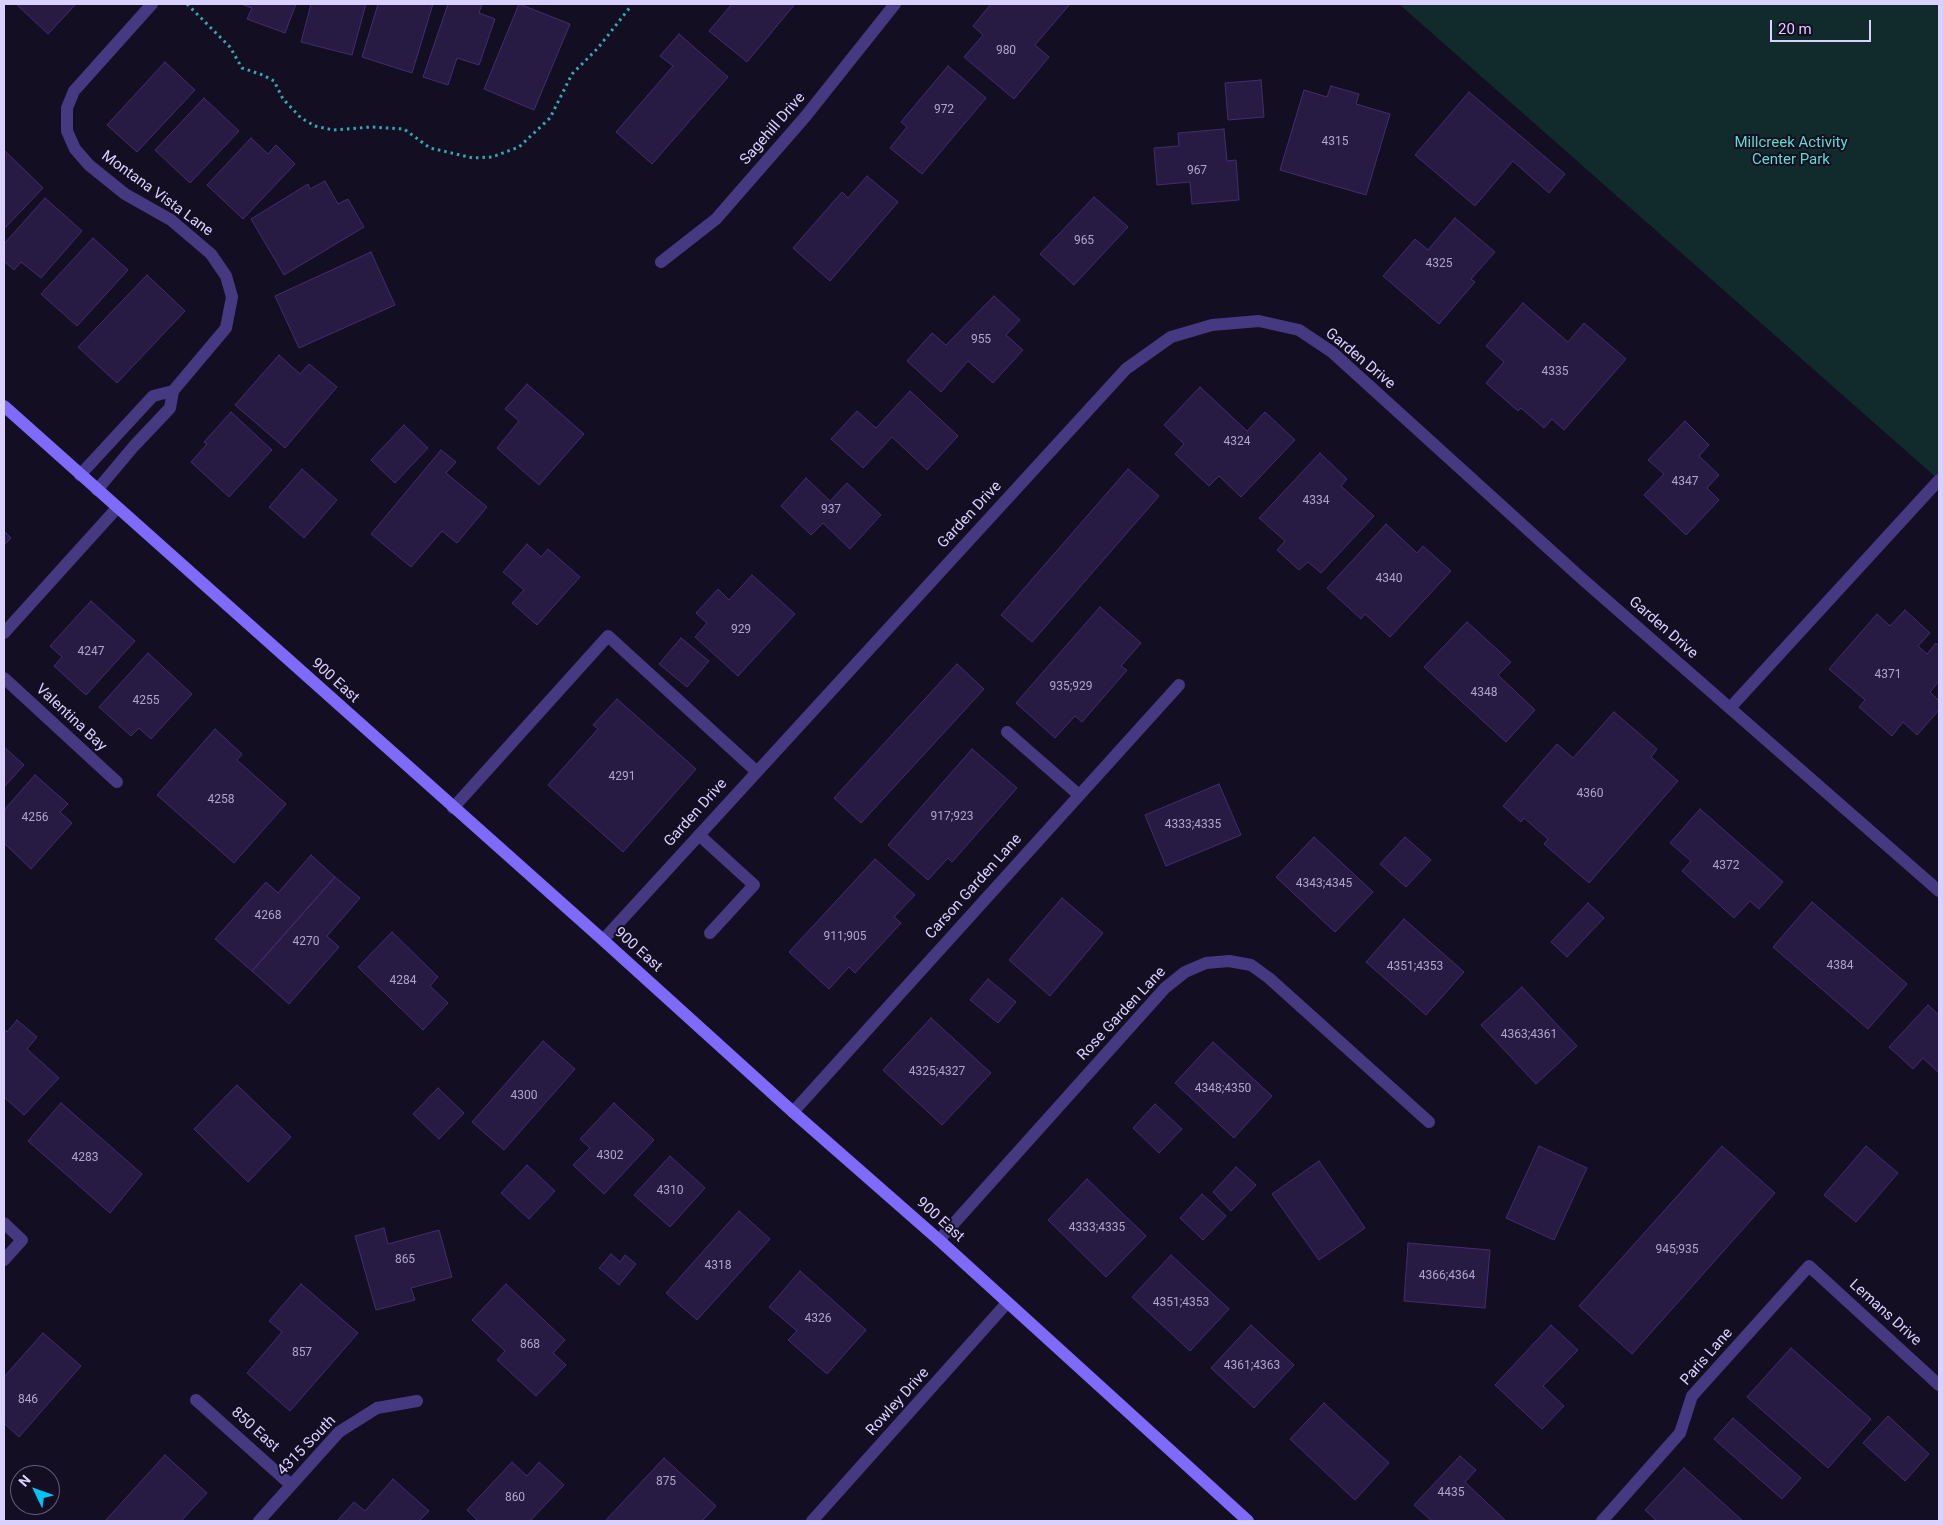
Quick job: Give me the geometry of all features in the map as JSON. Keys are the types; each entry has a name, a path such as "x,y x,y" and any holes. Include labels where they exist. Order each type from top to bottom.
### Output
{"main road":[{"name":"900 East","path":"4,406 793,1112 939,1240 1248,1521"}],"street":[{"name":"Montana Vista Lane","path":"97,490 134,446 170,408 173,391 226,328 232,297 226,276 211,254 171,220 124,194 89,165 75,149 67,131 67,108 74,91 152,4"},
{"name":"Sagehill Drive","path":"661,262 716,219 805,117 895,4"},
{"name":"Garden Drive","path":"603,940 1126,369 1171,337 1212,325 1259,321 1298,330 1332,352 1580,577 1939,892"},
{"path":"80,475 153,396 173,391"},
{"path":"1730,708 1939,480"},
{"path":"4,633 117,508"},
{"path":"453,808 608,636 756,771"},
{"name":"Valentina Bay","path":"4,678 117,782"},
{"name":"Carson Garden Lane","path":"793,1112 1179,685"},
{"path":"1008,732 1079,796"},
{"path":"699,834 754,885 710,934"},
{"name":"Rose Garden Lane","path":"939,1240 1164,988 1184,972 1206,962 1229,961 1251,965 1269,978 1429,1122"},
{"path":"4,1223 22,1240 4,1260"},
{"name":"Lemans Drive","path":"1809,1266 1939,1384"},
{"name":"Paris Lane","path":"1602,1521 1680,1433 1692,1396 1809,1266"},
{"name":"Rowley Drive","path":"812,1521 1007,1303"},
{"name":"850 East","path":"196,1400 291,1485"},
{"name":"4315 South","path":"259,1521 339,1432 377,1408 417,1401"}],"path":[{"path":"187,4 230,47 242,68 274,81 283,99 301,118 315,126 333,130 371,127 404,129 430,148 472,158 492,157 519,147 550,118 572,74 598,48 631,6"}],"green space":[{"name":"Millcreek Activity Center Park","path":"1399,4 1939,4 1939,480"}],"building":[{"path":"16,4 76,4 48,34"},
{"path":"241,4 296,4 285,33 247,19 252,8"},
{"path":"311,4 366,4 352,55 301,42"},
{"path":"378,4 433,4 412,73 362,57"},
{"path":"448,4 482,4 479,13 495,19 479,65 457,58 448,85 423,77"},
{"path":"519,4 570,24 534,110 484,89"},
{"path":"732,4 795,4 747,62 709,31"},
{"path":"991,4 1070,4 1035,45 1049,57 1014,99 964,57 983,35 973,26"},
{"path":"679,34 728,77 652,164 616,132 673,66 660,56"},
{"path":"165,62 195,90 137,152 107,125"},
{"path":"948,66 986,98 922,174 890,148 907,127 901,122"},
{"path":"1261,80 1264,117 1228,120 1225,83"},
{"path":"1331,86 1359,94 1356,104 1390,114 1366,195 1280,170 1304,90 1327,97"},
{"path":"1469,92 1565,174 1549,193 1513,161 1475,206 1415,155"},
{"path":"204,98 239,131 190,183 155,150"},
{"path":"1224,129 1227,161 1236,160 1239,200 1192,204 1190,182 1157,185 1154,148 1179,146 1178,133"},
{"path":"251,138 268,154 276,145 295,164 243,219 207,185"},
{"path":"4,150 43,188 4,229"},
{"path":"867,176 898,202 830,281 793,248 842,192 848,198"},
{"path":"325,181 338,204 348,199 364,227 284,275 251,219 308,184 310,189"},
{"path":"1094,197 1128,227 1074,285 1040,254"},
{"path":"45,198 82,231 41,278 21,262 14,270 4,261 4,244"},
{"path":"1455,218 1495,252 1471,279 1475,282 1439,324 1383,276 1415,239 1428,250"},
{"path":"93,238 128,270 77,326 41,294"},
{"path":"371,252 395,305 299,348 275,296"},
{"path":"147,275 185,311 117,383 78,347"},
{"path":"994,296 1020,320 1006,335 1023,350 993,383 968,361 941,392 907,361 932,333 946,345"},
{"path":"1523,303 1568,342 1584,323 1626,359 1564,430 1552,419 1544,428 1521,408 1518,411 1486,383 1504,362 1486,346"},
{"path":"279,355 300,374 309,364 337,387 285,448 235,405"},
{"path":"527,384 584,434 539,485 497,448 519,421 505,409"},
{"path":"1200,387 1247,431 1265,412 1295,440 1241,497 1219,476 1209,486 1175,454 1184,444 1164,425"},
{"path":"910,391 958,436 927,470 892,437 863,468 831,439 857,411 876,428"},
{"path":"231,412 272,450 229,497 191,462 207,444 204,442"},
{"path":"1685,421 1709,445 1699,456 1719,475 1707,488 1719,500 1686,535 1644,495 1664,474 1648,460"},
{"path":"404,425 428,448 395,483 371,460"},
{"path":"441,450 456,462 446,473 487,507 457,543 442,531 411,567 371,534"},
{"path":"1320,453 1347,479 1341,486 1374,516 1321,573 1308,562 1299,570 1277,550 1285,541 1259,518"},
{"path":"302,469 337,500 304,538 269,507"},
{"path":"1128,469 1159,496 1032,642 1001,615"},
{"path":"806,478 830,501 847,483 881,515 850,549 823,523 811,535 781,506"},
{"path":"1386,524 1417,553 1423,546 1451,571 1390,637 1365,614 1361,619 1327,588"},
{"path":"4,531 11,538 4,545"},
{"path":"527,544 541,557 548,549 580,577 537,625 512,603 524,590 503,572"},
{"path":"752,575 795,614 738,676 695,637 707,623 696,613 718,589 729,600"},
{"path":"91,601 135,641 86,695 54,666 62,657 50,646"},
{"path":"1100,607 1141,643 1121,666 1127,670 1082,722 1075,716 1055,738 1016,703"},
{"path":"1905,610 1930,633 1918,646 1927,654 1936,643 1939,646 1939,681 1930,692 1939,701 1939,710 1917,735 1903,722 1892,736 1859,707 1865,700 1829,669 1877,614 1890,626"},
{"path":"1467,622 1511,662 1498,675 1535,710 1506,742 1424,667"},
{"path":"681,638 709,661 687,687 659,664"},
{"path":"148,653 192,694 151,739 139,728 131,736 99,707"},
{"path":"957,664 984,689 861,823 834,798"},
{"path":"617,699 696,769 623,852 548,785 598,729 593,725"},
{"path":"1614,712 1657,749 1651,757 1678,781 1589,883 1544,844 1548,839 1524,818 1521,822 1503,806 1557,744 1573,758"},
{"path":"215,729 242,754 237,760 286,804 234,863 157,795"},
{"path":"4,747 24,765 4,787"},
{"path":"972,749 1017,788 952,862 948,858 928,880 888,845"},
{"path":"35,775 68,804 60,812 72,823 31,869 4,843 4,810"},
{"path":"1219,784 1241,835 1166,866 1145,815"},
{"path":"1700,809 1783,882 1759,909 1750,901 1734,918 1682,871 1691,861 1670,843"},
{"path":"1314,837 1373,892 1335,932 1276,877"},
{"path":"1405,837 1431,860 1406,887 1380,864"},
{"path":"311,855 335,877 252,971 215,939 266,882 278,893"},
{"path":"875,859 915,895 894,917 901,923 855,973 849,967 829,989 789,952"},
{"path":"335,877 360,898 327,936 339,947 289,1004 252,971"},
{"path":"1062,898 1103,933 1050,996 1009,960"},
{"path":"1812,902 1907,984 1868,1029 1773,947"},
{"path":"1588,903 1604,918 1567,957 1551,942"},
{"path":"1404,919 1464,972 1426,1015 1366,962"},
{"path":"392,932 438,977 430,986 448,1003 423,1030 358,967"},
{"path":"988,979 1016,1002 998,1023 970,1000"},
{"path":"1522,987 1577,1046 1536,1084 1481,1025"},
{"path":"1928,1005 1939,1015 1939,1073 1923,1058 1913,1069 1889,1047"},
{"path":"931,1018 991,1073 942,1125 883,1070"},
{"path":"17,1020 37,1037 27,1049 59,1078 24,1115 4,1097 4,1029 7,1032"},
{"path":"543,1041 575,1069 504,1150 472,1122"},
{"path":"1213,1042 1272,1096 1234,1138 1175,1083"},
{"path":"237,1085 291,1137 248,1182 194,1129"},
{"path":"438,1088 464,1113 439,1139 413,1114"},
{"path":"61,1103 142,1174 110,1213 28,1141"},
{"path":"614,1103 654,1140 604,1194 573,1165 590,1148 580,1139"},
{"path":"1155,1104 1182,1129 1159,1153 1133,1128"},
{"path":"1539,1146 1587,1168 1554,1240 1506,1218"},
{"path":"1722,1146 1775,1193 1632,1354 1579,1306"},
{"path":"1866,1146 1898,1173 1856,1222 1824,1195"},
{"path":"670,1156 705,1188 670,1227 634,1195"},
{"path":"1319,1161 1365,1228 1319,1260 1272,1194"},
{"path":"527,1165 555,1191 529,1219 501,1193"},
{"path":"1236,1167 1256,1185 1231,1211 1213,1192"},
{"path":"1087,1179 1146,1236 1106,1277 1048,1220"},
{"path":"1202,1194 1226,1216 1203,1240 1180,1218"},
{"path":"739,1211 770,1239 697,1320 666,1293"},
{"path":"384,1228 388,1244 439,1230 452,1277 411,1288 415,1300 376,1310 355,1236"},
{"path":"1408,1243 1490,1250 1485,1308 1404,1301"},
{"path":"611,1254 620,1262 625,1255 636,1264 619,1285 599,1268"},
{"path":"1171,1255 1229,1309 1190,1351 1132,1297"},
{"path":"800,1271 866,1330 827,1374 788,1340 797,1331 769,1307"},
{"path":"301,1284 358,1333 290,1411 247,1373 282,1332 269,1321"},
{"path":"506,1284 565,1340 553,1353 566,1365 536,1396 497,1360 505,1351 472,1320"},
{"path":"1251,1325 1294,1365 1254,1408 1211,1368"},
{"path":"1551,1325 1578,1350 1543,1386 1564,1406 1542,1429 1495,1385"},
{"path":"43,1333 81,1366 19,1437 4,1423 4,1377"},
{"path":"1791,1348 1871,1419 1828,1468 1747,1397"},
{"path":"1324,1403 1389,1463 1355,1500 1290,1439"},
{"path":"1888,1416 1929,1454 1905,1481 1863,1443"},
{"path":"1733,1418 1801,1478 1782,1499 1714,1439"},
{"path":"165,1455 207,1493 181,1521 105,1521"},
{"path":"1460,1456 1476,1470 1465,1482 1506,1521 1432,1521 1414,1505"},
{"path":"664,1458 716,1506 702,1521 605,1521"},
{"path":"512,1462 527,1476 539,1462 564,1485 530,1521 478,1521 467,1510"},
{"path":"1684,1468 1743,1521 1657,1521 1645,1510"},
{"path":"393,1479 429,1511 419,1521 337,1521 354,1502 365,1511"}]}
